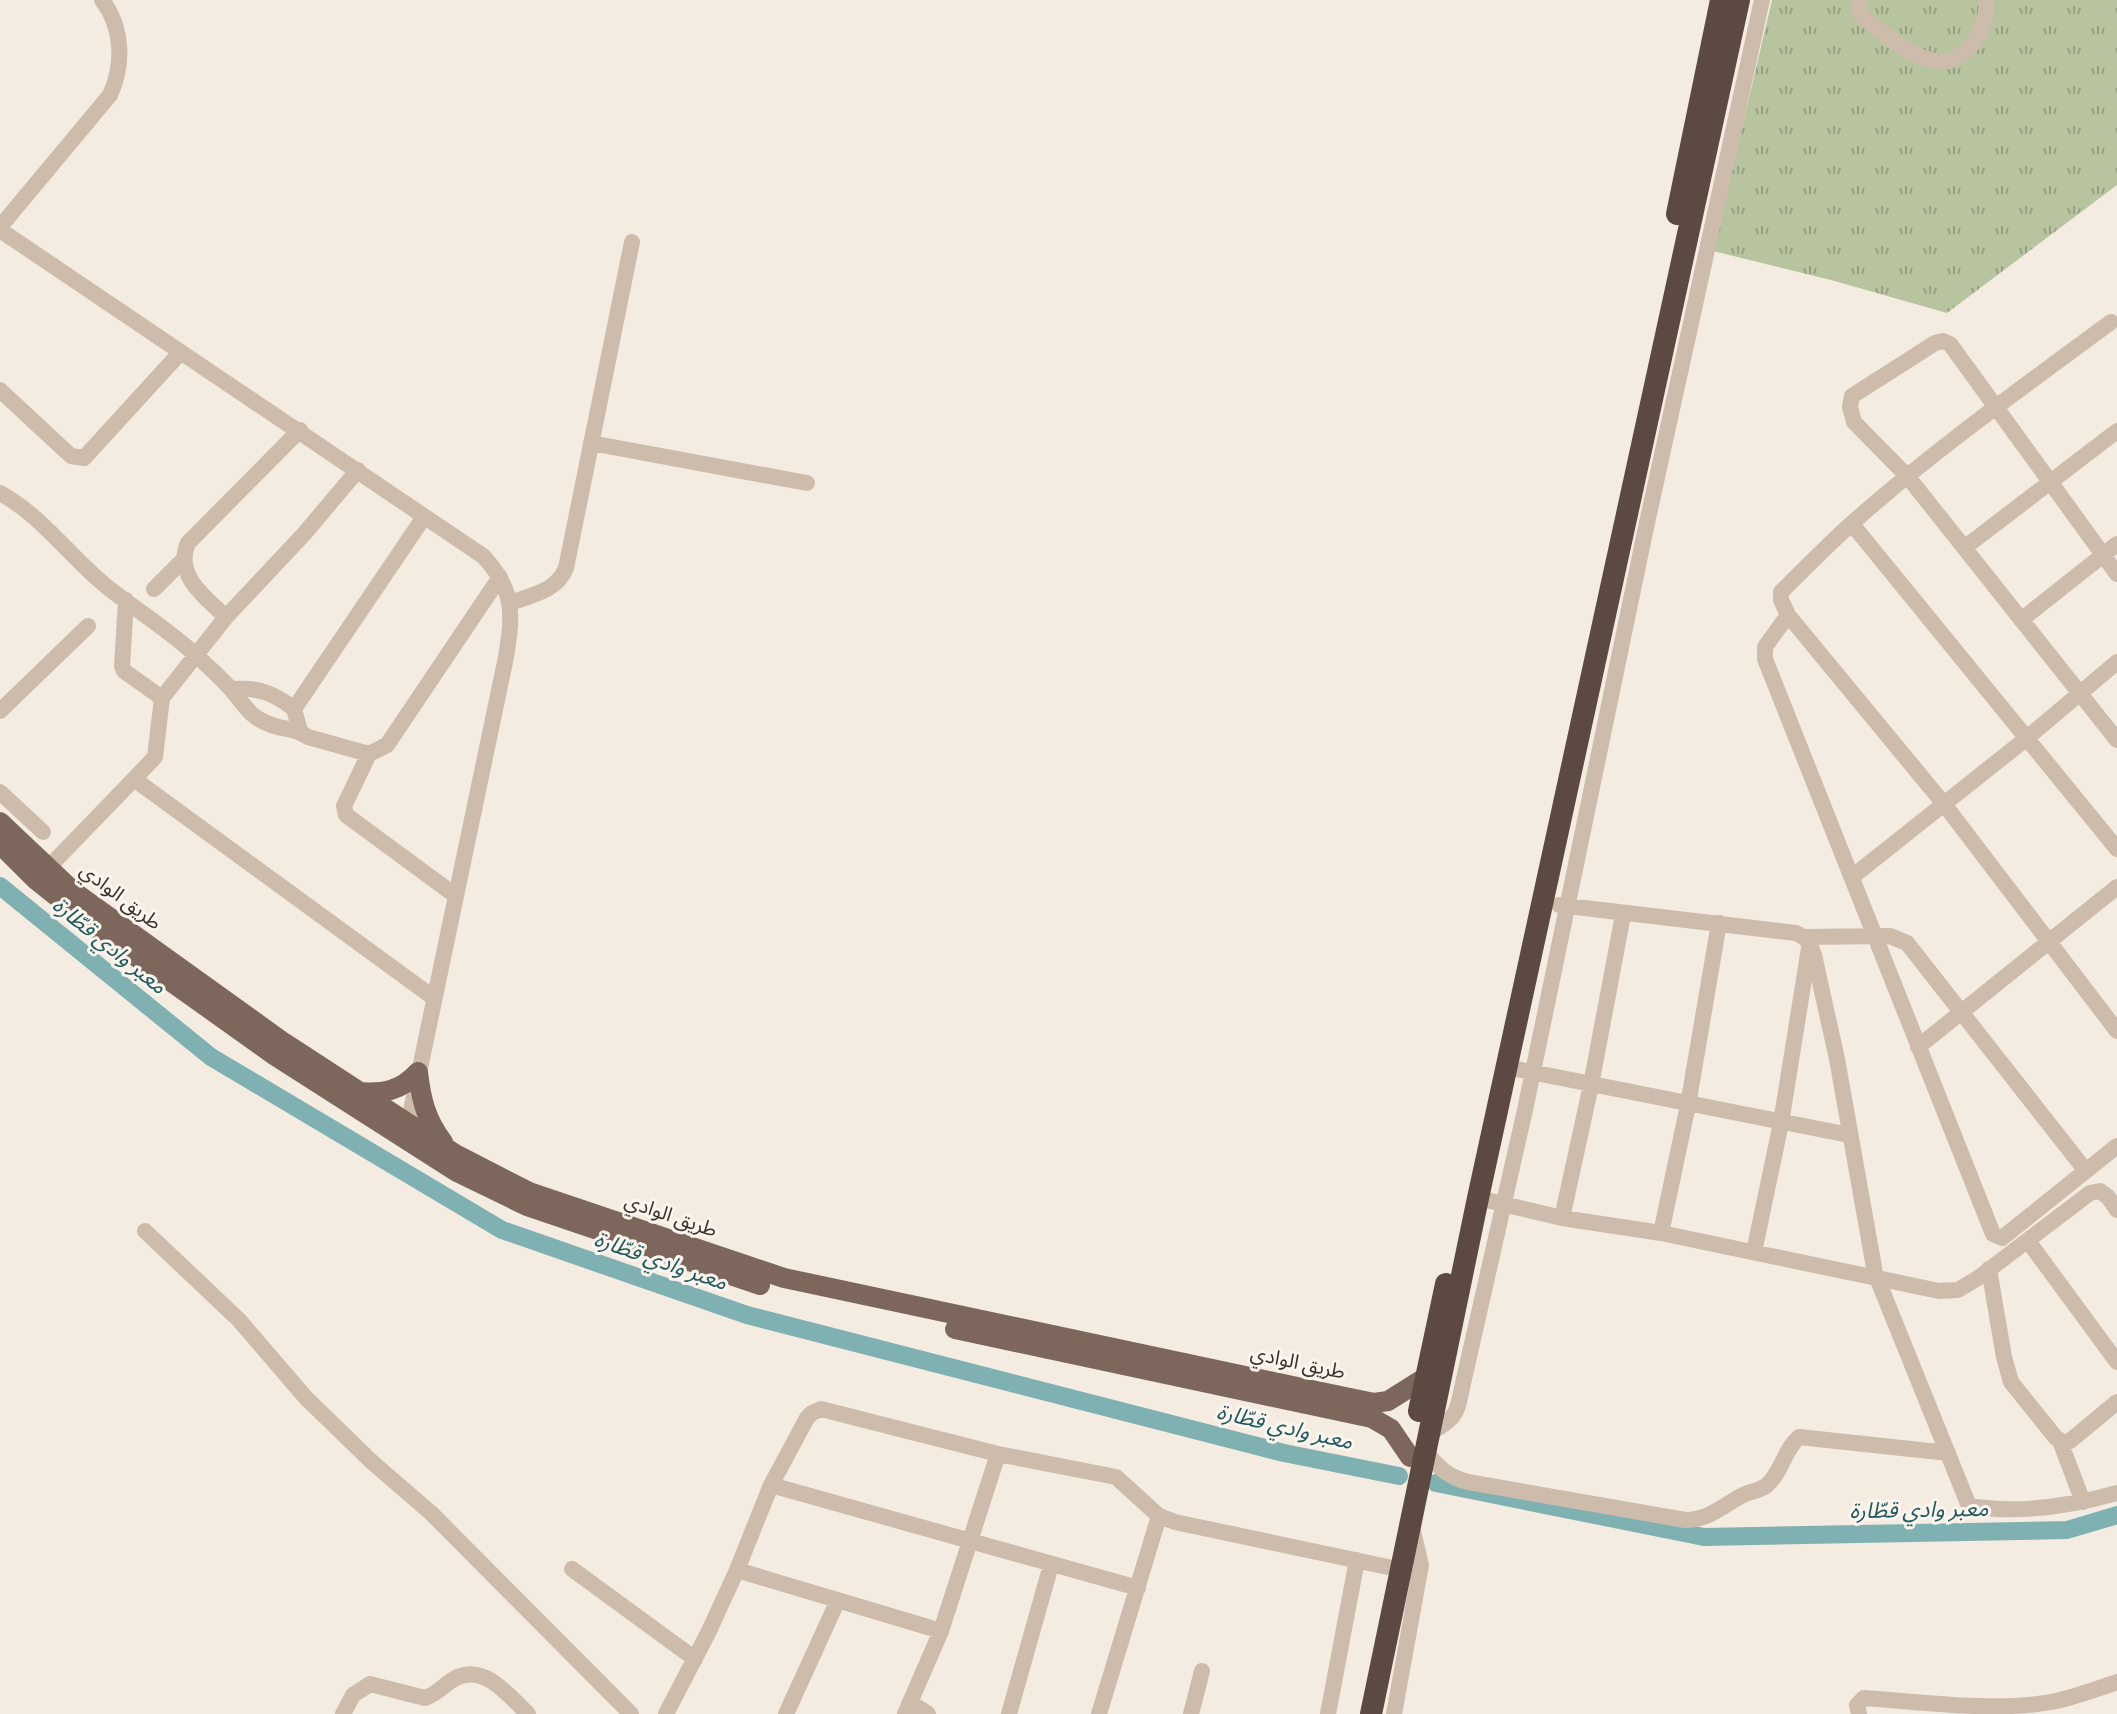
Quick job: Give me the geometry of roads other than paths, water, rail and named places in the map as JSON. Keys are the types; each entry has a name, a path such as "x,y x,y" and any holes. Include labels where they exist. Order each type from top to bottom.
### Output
{"highway":[{"path":"1357,1714 1388,1567 1444,1377 1721,0"},
{"path":"1444,1377 1478,1198 1543,903 1619,606 1739,0"},
{"path":"1384,1707 1422,1448"}],"main road":[{"name":"طريق الوادي","path":"0,822 47,869 120,927 357,1092 406,1133 529,1192 816,1292"},
{"name":"طريق الوادي","path":"0,844 36,880 100,931 274,1055 406,1133 486,1189 761,1286 816,1292 1373,1410 1391,1429 1422,1448"},
{"path":"357,1092 384,1093 398,1089 418,1072"},
{"path":"418,1072 428,1120 443,1143 455,1154"},
{"path":"1373,1410 1444,1377"}],"street":[{"path":"102,0 115,24 120,46 118,79 110,95 0,228 483,556 500,577 510,603 506,657 406,1133"},
{"path":"1762,0 1619,606 1567,906 1504,1204 1444,1377 1457,1410 1452,1419 1422,1448 1451,1477 1468,1482 1685,1520 1700,1520 1745,1494 1768,1485 1790,1444 1799,1437 1948,1453"},
{"path":"1859,0 1859,11 1865,19 1919,58 1942,61 1963,53 1974,41 1985,18 1986,0"},
{"path":"510,603 551,587 561,579 632,242"},
{"path":"2111,322 1995,407 1852,524 1781,592 1781,600 1788,615 1944,804 2117,1031"},
{"path":"2117,574 1950,344 1943,341 1852,396 1850,407 1854,422 1908,477 2117,740"},
{"path":"0,390 71,456 84,458 180,353"},
{"path":"154,589 183,560 188,543 300,430"},
{"path":"1964,548 2117,431"},
{"path":"591,443 807,483"},
{"path":"47,869 155,757 162,698 226,617 304,534 358,470"},
{"path":"0,493 25,507 105,586 195,654 232,689 240,703 256,718 274,728 300,731 308,737 369,754"},
{"path":"294,709 424,517"},
{"path":"1852,524 2117,849"},
{"path":"2021,620 2117,544"},
{"path":"183,560 190,579 226,617"},
{"path":"456,896 346,815 344,806 369,754 387,745 500,577"},
{"path":"126,600 122,666 124,671 162,698"},
{"path":"1788,615 1765,647 1765,659 1996,1238 2002,1238 2117,1146"},
{"path":"0,711 88,626"},
{"path":"1852,877 2117,662"},
{"path":"232,689 247,688 277,696 294,709 300,731"},
{"path":"134,779 434,998"},
{"path":"0,792 43,832"},
{"path":"1918,1047 2117,887"},
{"path":"1543,903 1623,915 1796,933 1808,940 1890,936 1907,943 2086,1171"},
{"path":"1562,1218 1623,915"},
{"path":"1661,1233 1688,1105 1719,923"},
{"path":"1754,1252 1781,1123 1808,940"},
{"path":"1808,940 1837,1059 1877,1279 1969,1506 2007,1511 2083,1502 2117,1493"},
{"path":"1506,1067 1849,1135"},
{"path":"1478,1198 1562,1218 1661,1233 1877,1279 1950,1291 1958,1290 1989,1269 2090,1193 2100,1191 2117,1210"},
{"path":"145,1231 239,1320 306,1398 372,1462 431,1513 631,1714"},
{"path":"2028,1241 2117,1362"},
{"path":"1989,1269 2011,1382 2031,1405 2041,1423 2060,1441 2083,1502"},
{"path":"2060,1441 2070,1441 2117,1402"},
{"path":"666,1714 737,1570 771,1485 807,1418 821,1409 998,1454 1116,1477 1159,1516 1175,1522 1388,1567"},
{"path":"928,1714 908,1708 941,1631 998,1454"},
{"path":"771,1485 1138,1588"},
{"path":"1099,1714 1159,1516"},
{"path":"1328,1714 1357,1560"},
{"path":"1009,1714 1051,1565"},
{"path":"572,1569 695,1659"},
{"path":"737,1570 941,1631"},
{"path":"786,1714 838,1600"},
{"path":"1191,1714 1202,1671"},
{"path":"343,1714 353,1695 370,1684 425,1698 456,1677 468,1675 484,1677 528,1714"},
{"path":"1859,1714 1857,1705 1864,1698 1939,1704 2041,1704 2117,1682"}],"waterway":[{"name":"معبر وادي قطّارة","path":"0,886 211,1057 502,1230 747,1315 1284,1453 1399,1476"},
{"name":"معبر وادي قطّارة","path":"1436,1483 1704,1537 2067,1530 2117,1515"}]}
